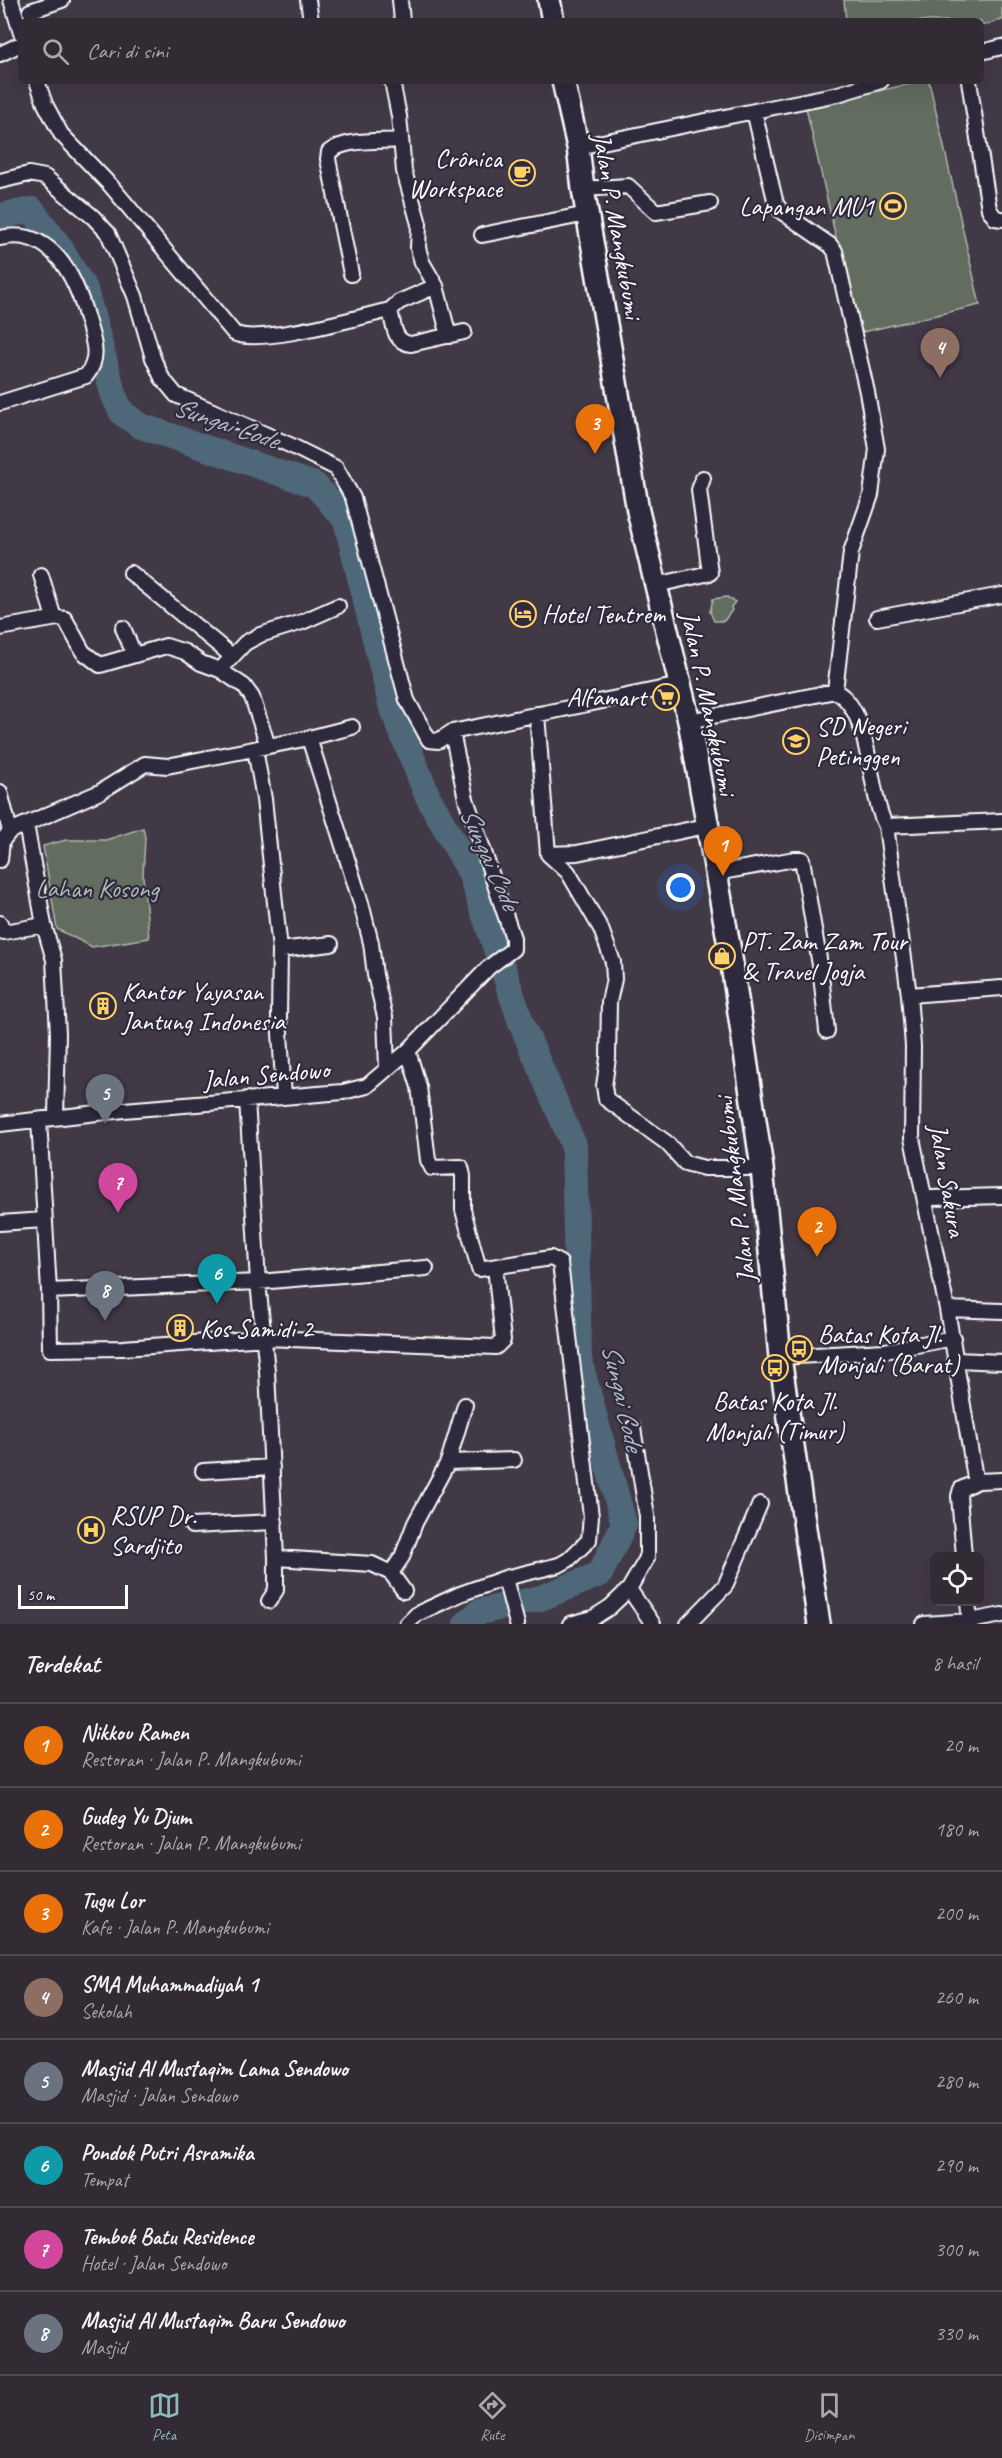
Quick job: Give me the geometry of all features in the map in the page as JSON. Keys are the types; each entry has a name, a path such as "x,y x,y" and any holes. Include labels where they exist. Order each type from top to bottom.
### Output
{"main road":[{"path":"549,0 552,18"},
{"name":"Jalan P. Mangkubumi","path":"564,84 578,147 587,214 608,325 638,511 689,720 716,873 762,1168 780,1357 819,1624"}],"street":[{"path":"10,0 18,24"},
{"path":"30,11 62,0"},
{"path":"308,0 311,18"},
{"path":"400,0 402,18"},
{"path":"0,54 18,45"},
{"path":"984,51 1002,47"},
{"path":"38,84 45,104 61,134 111,186 234,333 248,337 294,331 390,310 399,302 436,286"},
{"path":"392,84 404,171 419,224 418,248 422,262 436,286 449,336"},
{"path":"578,147 837,94 871,84"},
{"path":"969,84 989,209 995,218 1002,219"},
{"path":"689,720 835,690 851,552 871,495 877,449 835,251 830,245 782,212 776,204 754,111"},
{"path":"351,274 328,159 329,152 348,144 401,140"},
{"path":"0,181 29,174 45,177 93,217 108,233 135,296 153,358 168,387 176,395 336,468 354,498 407,700 429,740 438,741 452,732 680,685"},
{"path":"583,189 628,186 656,213 710,203"},
{"path":"482,235 587,214"},
{"path":"0,238 17,235 37,240 71,273 81,296 96,350 95,362 86,376 0,403"},
{"path":"390,310 396,337 404,343 411,344 464,332"},
{"path":"656,585 710,573 699,490 703,478"},
{"path":"131,573 232,656"},
{"path":"41,575 54,618"},
{"path":"876,618 1002,595"},
{"path":"220,670 232,656 260,635 302,622 338,606"},
{"path":"0,628 54,618 65,619 83,652 100,665 166,646 186,652 201,663 220,670 244,686 252,697 262,747 264,799 280,950 279,1017 284,1097"},
{"path":"123,628 134,654"},
{"name":"Jalan Sakura","path":"835,690 842,695 857,717 885,825 909,995 913,1046 912,1138 953,1338 975,1478 978,1481"},
{"path":"537,714 548,854 568,872 601,929 613,962 614,980 609,1002 608,1058 604,1086 606,1099 667,1143 685,1163 704,1168 762,1168"},
{"path":"6,824 26,824 100,792 145,764 167,766 309,738 352,727"},
{"name":"Jalan Sendowo","path":"0,1124 343,1092 367,1086 408,1051 489,968 513,949 513,938 466,799 452,732"},
{"path":"309,738 369,933 375,975 385,1017 387,1068"},
{"path":"0,792 6,824 0,860"},
{"path":"885,825 1002,821"},
{"path":"26,824 44,925 54,960 58,1034 56,1117"},
{"path":"548,854 577,853 706,826"},
{"path":"716,873 802,859 820,965 827,1031"},
{"path":"0,923 1,931 4,932 44,925"},
{"path":"280,950 332,944"},
{"path":"909,995 1002,988"},
{"path":"407,1624 417,1614 435,1605 559,1565 576,1555 589,1540 591,1516 560,1263 551,1258 478,1269 463,1210 461,1167 432,1168 428,1160 420,1087 408,1051"},
{"path":"247,1100 258,1282 265,1338 275,1522 276,1590 269,1601"},
{"path":"39,1120 50,1348 123,1348 265,1338 496,1347 503,1340 495,1267"},
{"path":"932,1198 1002,1196"},
{"path":"0,1223 44,1220"},
{"path":"49,1291 258,1282 426,1268"},
{"path":"947,1309 1002,1311"},
{"path":"780,1357 885,1351 953,1338"},
{"path":"956,1360 1002,1362"},
{"path":"391,1573 402,1557 415,1523 448,1461 465,1405"},
{"path":"570,1624 593,1618 610,1607 629,1589 647,1558 647,1516 633,1428"},
{"path":"448,1461 514,1460"},
{"path":"203,1471 272,1467"},
{"path":"964,1552 961,1489 978,1481 1002,1480"},
{"path":"688,1624 725,1586 760,1504"},
{"path":"192,1526 275,1522"},
{"path":"276,1558 372,1564 391,1573 404,1591"},
{"path":"506,1583 517,1624"},
{"path":"629,1589 653,1624"},
{"path":"968,1606 970,1621"},
{"path":"924,1624 970,1621 1002,1615"}],"green space":[{"path":"844,0 1002,0 1002,20 984,25 984,18 846,18"},
{"name":"Lapangan MU1","path":"909,84 930,84 980,305 858,333 806,108"},
{"path":"727,597 735,602 731,607 732,610 724,621 714,621 710,612 713,599"},
{"name":"Lahan Kosong","path":"143,828 145,837 143,876 149,938 92,947 57,929 43,846 66,840 106,840"}],"waterway":[{"name":"Sungai Code","path":"0,216 32,210 57,243 85,290 114,396 122,413 141,426 315,485 346,520 392,708 428,797 470,872 522,1025 574,1146 579,1360 624,1524 600,1574 541,1598 479,1612 466,1624"}],"place":[{"name":"Crônica Workspace","path":"522,173"},
{"name":"Lapangan MU1","path":"893,206"},
{"name":"SMA Muhammadiyah 1","path":"940,378"},
{"name":"Tugu Lor","path":"595,454"},
{"name":"Hotel Tentrem","path":"523,614"},
{"name":"Alfamart","path":"666,697"},
{"name":"SD Negeri Petinggen","path":"796,741"},
{"name":"Nikkou Ramen","path":"723,876"},
{"name":"PT. Zam Zam Tour & Travel Jogja","path":"722,956"},
{"name":"Kantor Yayasan Jantung Indonesia","path":"103,1006"},
{"name":"Masjid Al Mustaqim Lama Sendowo","path":"105,1124"},
{"name":"Tembok Batu Residence","path":"118,1213"},
{"name":"Gudeg Yu Djum","path":"817,1257"},
{"name":"Pondok Putri Asramika","path":"217,1304"},
{"name":"Masjid Al Mustaqim Baru Sendowo","path":"105,1321"},
{"name":"Kos Samidi 2","path":"180,1328"},
{"name":"Batas Kota Jl. Monjali (Barat)","path":"799,1349"},
{"name":"Batas Kota Jl. Monjali (Timur)","path":"775,1368"},
{"name":"RSUP Dr. Sardjito","path":"91,1530"}]}
